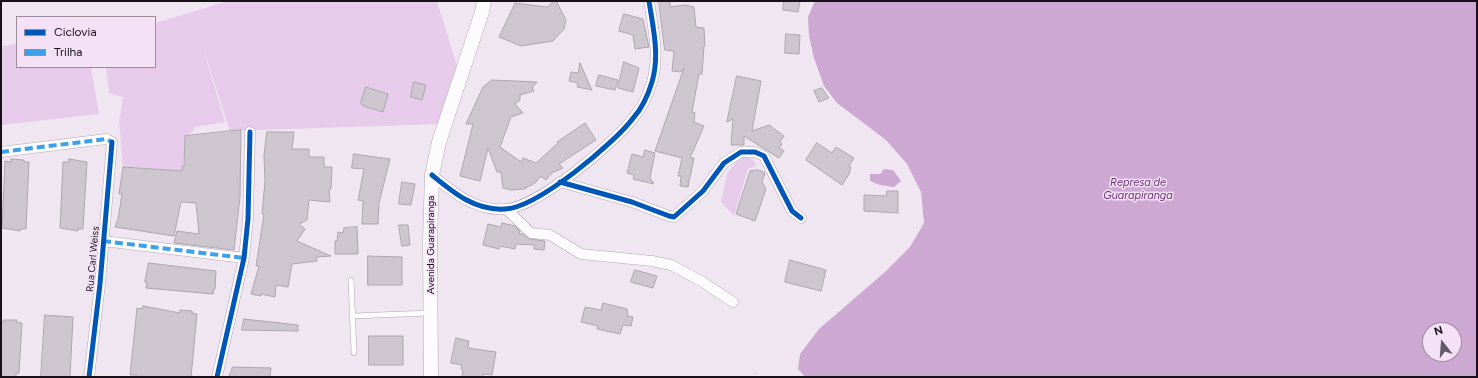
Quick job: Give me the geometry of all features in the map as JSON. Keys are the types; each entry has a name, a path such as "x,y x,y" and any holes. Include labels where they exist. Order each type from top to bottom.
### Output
{"main road":[{"name":"Avenida Guarapiranga","path":"431,377 430,241 432,175 439,142 482,12 484,1"}],"street":[{"path":"432,175 465,200 483,207 506,209 520,205 560,182 603,150 620,134 646,100 652,81 656,59 655,36 649,1"},
{"path":"217,377 244,258 248,219 250,132"},
{"name":"Rua Carl Weiss","path":"1,152 106,139 112,142 100,284 89,377"},
{"path":"560,182 632,202 674,217 703,191 724,163 741,152 755,152 764,156 792,211 801,218"},
{"path":"506,209 531,233 550,235 581,254 652,261 671,265 701,281 733,302"},
{"path":"103,241 244,258"}],"lane":[{"path":"351,280 354,353"},
{"path":"353,316 431,313"}],"path":[{"path":"753,377 757,372"}],"shaded area":[{"path":"228,1 437,1 457,66 440,124 230,131 201,41 225,122 195,127 193,131 185,136 182,171 123,167 119,121 123,97 109,93 106,68 156,68 156,23"},
{"path":"16,43 16,68 91,68 99,114 1,125 1,47"},
{"path":"746,156 754,161 756,166 748,169 734,216 721,202 727,174 738,159"}],"water":[{"name":"Represa de Guarapiranga","path":"815,1 1477,1 1477,377 805,377 798,369 800,354 819,329 885,272 910,247 924,223 921,192 907,164 886,140 837,103 824,86 814,58 809,36 808,17"},
{"path":"884,169 893,170 901,181 894,187 880,185 870,181 870,174 880,174"}],"building":[{"path":"556,1 566,20 564,29 553,41 521,46 499,37 515,3 547,7"},
{"path":"659,1 670,1 670,7 685,5 694,7 696,27 704,28 705,46 702,74 699,74 692,112 695,113 694,122 704,126 690,158 694,158 688,187 680,186 681,176 678,176 682,158 655,151 684,68 681,72 672,71 674,51 665,50"},
{"path":"784,1 800,1 798,12 783,10"},
{"path":"624,14 643,19 649,47 635,49 633,35 619,31"},
{"path":"786,34 800,35 799,54 785,53"},
{"path":"624,62 639,68 633,92 618,88"},
{"path":"580,63 592,90 577,87 578,83 569,81 571,72 578,73"},
{"path":"599,75 618,80 615,90 596,86"},
{"path":"737,76 761,81 752,131 769,125 784,136 780,142 782,144 779,148 784,151 779,158 744,136 744,145 731,145 733,119 727,122"},
{"path":"492,80 537,82 532,88 534,91 520,95 520,100 515,104 523,113 511,117 500,147 521,162 523,158 536,163 558,143 557,142 585,123 596,140 559,164 563,168 552,173 546,180 541,176 535,183 524,189 511,190 503,188 501,172 497,172 488,148 480,181 460,176 473,124 466,124 483,87"},
{"path":"414,82 426,85 422,100 411,97"},
{"path":"366,87 388,94 383,112 363,106 361,103"},
{"path":"822,88 829,98 819,102 814,91"},
{"path":"241,130 240,197 234,250 174,243 177,231 199,234 196,203 181,202 174,236 115,227 118,219 122,194 119,194 123,167 182,171 182,166 184,166 185,136"},
{"path":"267,132 294,132 292,149 309,149 309,157 324,157 324,167 332,167 331,189 329,189 330,202 309,200 307,220 299,224 305,229 297,241 331,256 316,257 317,261 292,264 288,287 276,285 275,297 261,294 261,296 251,294 259,266 256,266 264,214 262,214 265,181 264,157"},
{"path":"817,143 832,153 836,147 854,158 849,166 851,167 849,174 842,185 806,160"},
{"path":"645,150 655,153 650,178 654,184 633,179 634,175 627,173 632,154 643,157"},
{"path":"354,154 390,159 379,203 378,224 362,224 363,201 358,200 364,169 352,168"},
{"path":"11,159 29,162 26,229 20,229 20,231 2,228 5,161 11,162"},
{"path":"69,159 87,162 83,229 78,229 78,231 60,228 63,162 69,162"},
{"path":"759,170 765,173 762,182 766,189 755,221 736,214 750,171"},
{"path":"402,182 415,184 411,205 399,204"},
{"path":"887,191 898,191 898,213 864,211 864,195 886,196"},
{"path":"502,223 515,226 520,231 519,234 523,234 530,239 545,241 544,250 534,249 534,245 516,244 515,249 500,246 499,249 483,245 488,224 501,227"},
{"path":"399,225 408,225 410,245 402,246"},
{"path":"357,227 358,254 335,254 335,241 337,241 338,232 343,233 344,228"},
{"path":"368,256 402,257 402,285 368,285"},
{"path":"790,260 826,270 821,291 785,282"},
{"path":"149,263 216,271 215,289 213,294 146,288 147,282 145,282"},
{"path":"635,270 657,276 653,288 631,282"},
{"path":"603,303 627,309 628,316 633,317 631,326 623,325 620,334 597,329 598,326 581,322 585,307 601,310"},
{"path":"143,306 180,313 180,310 192,311 192,313 197,314 191,377 136,377 136,375 130,375 137,308 142,309"},
{"path":"45,315 73,317 70,377 41,377"},
{"path":"244,319 298,325 298,331 242,330"},
{"path":"4,320 17,320 16,322 22,323 19,373 16,373 16,377 1,377 1,322 4,322"},
{"path":"369,336 403,336 403,365 369,365"},
{"path":"456,338 469,341 468,348 496,352 492,375 483,374 483,377 462,377 462,365 451,363"},
{"path":"233,367 271,368 270,377 229,377"}],"marked path":[{"path":"1,152 106,139 112,142"},
{"path":"103,241 244,258"}],"cycle path":[{"path":"432,175 466,200 484,207 505,209 519,206 536,198 555,186 593,157 634,117 643,105 649,92 654,72 656,52 649,1"},
{"path":"217,377 244,258 248,219 250,132"},
{"path":"89,377 100,284 112,142"},
{"path":"560,182 632,202 674,217 703,191 724,163 741,152 755,152 764,156 792,211 801,218"}]}
